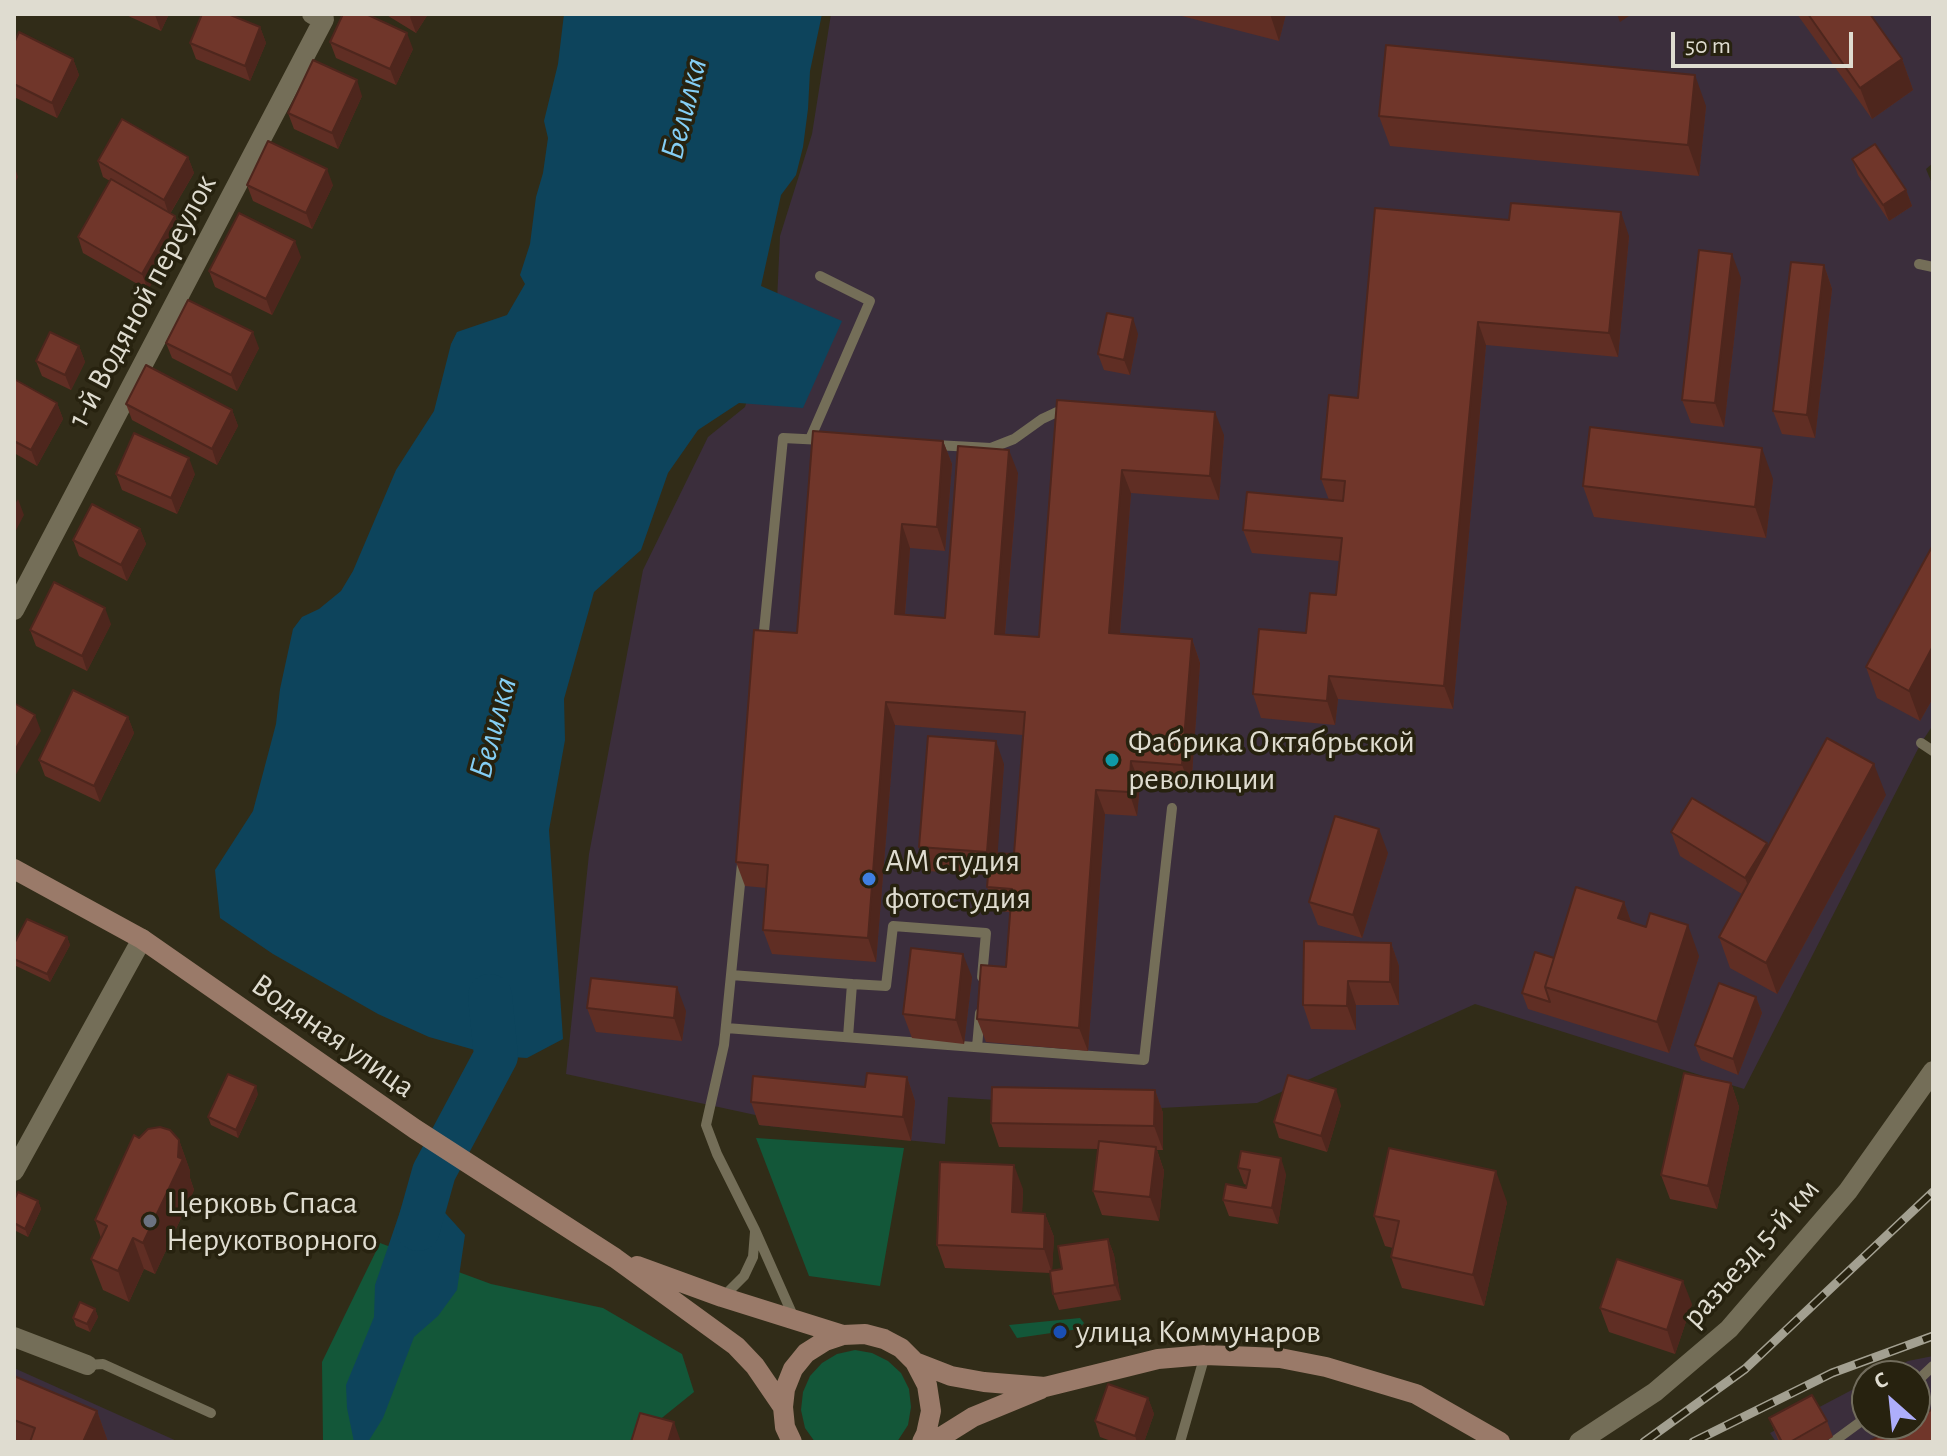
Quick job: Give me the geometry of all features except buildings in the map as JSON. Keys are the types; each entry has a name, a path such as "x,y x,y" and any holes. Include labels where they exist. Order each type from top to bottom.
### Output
{"street":[{"name":"1-й Водяной переулок","path":"14,610 324,16"},
{"name":"Водяная улица","path":"14,869 142,939 415,1129 615,1258"},
{"path":"14,1171 142,939"},
{"name":"разъезд 5-й км","path":"1579,1442 1655,1392 1729,1329 1848,1191 1933,1071"},
{"path":"615,1258 722,1297 843,1335"},
{"path":"615,1258 736,1346 755,1366 783,1407"},
{"path":"792,1442 785,1427 783,1407 785,1389 793,1369 806,1353 825,1341 843,1335 865,1334 901,1348 915,1362 927,1385 931,1411 922,1442"},
{"path":"14,1337 87,1365"},
{"path":"933,1442 973,1417 1045,1387 1158,1359 1205,1355 1280,1358 1326,1367 1416,1394 1500,1442"},
{"path":"915,1362 951,1376 1045,1387"}],"lane":[{"path":"1919,264 1933,267"},
{"path":"810,439 870,301 820,276"},
{"path":"916,444 991,448 1014,439 1057,412 1086,414"},
{"path":"762,658 783,438 840,441"},
{"path":"1921,743 1933,751"},
{"path":"726,1028 1144,1060 1172,808"},
{"path":"743,847 726,1028 706,1125 796,1320"},
{"path":"731,975 886,986 893,926 986,933 981,990"},
{"path":"848,1037 852,984"},
{"path":"977,1047 980,1004"},
{"path":"722,1297 744,1276 753,1257 755,1230"},
{"path":"1180,1442 1205,1355"},
{"path":"87,1365 103,1364 211,1413"},
{"path":"1833,1442 1851,1429"}],"shaded area":[{"path":"831,14 1933,14 1933,163 1926,169 1933,186 1933,725 1744,1089 1475,1004 1257,1103 1141,1109 948,1097 945,1144 759,1125 760,1116 566,1074 589,854 643,570 708,437 745,407 777,301 780,236 812,134"},
{"path":"1933,1356 1933,1442 1776,1442 1770,1433 1851,1390 1851,1440 1931,1440 1931,1360 1913,1360"},
{"path":"14,1368 179,1442 14,1442"}],"green space":[{"path":"756,1138 904,1148 880,1286 809,1276"},
{"path":"380,1243 491,1284 603,1308 682,1354 694,1392 632,1442 323,1442 322,1362"},
{"path":"1080,1318 1084,1323 1079,1329 1017,1338 1009,1325"},
{"path":"855,1350 872,1353 888,1361 901,1373 909,1389 911,1407 908,1425 897,1442 815,1442 805,1428 801,1410 803,1392 810,1376 822,1363 837,1354"}],"water":[{"path":"564,14 822,14 810,71 803,147 796,175 781,195 761,286 842,321 803,408 739,403 698,430 668,473 641,550 594,592 564,699 565,740 549,830 563,1039 527,1058 496,1056 429,1037 378,1014 273,954 220,918 215,870 253,811 276,724 293,629 302,617 319,609 341,591 353,571 396,470 434,411 451,344 457,332 507,315 525,284 520,275 530,244 536,197 543,173 548,138 544,121 558,64"},
{"path":"425,1170 434,1172 438,1205 465,1235 457,1290 438,1316 414,1337 383,1418 368,1442 354,1442 346,1385 374,1317 375,1285 404,1200"}],"waterway":[{"name":"Белилка","path":"418,1229 434,1172 496,1056 490,996"}],"railway":[{"path":"1644,1442 1745,1369 1933,1192"},
{"path":"1693,1442 1832,1373 1933,1336"}],"place":[{"name":"Фабрика Октябрьской революции","path":"1112,760"},
{"name":"АМ студия фотостудия","path":"869,879"},
{"name":"Церковь Спаса Нерукотворного","path":"150,1221"},
{"name":"улица Коммунаров","path":"1060,1332"}]}
